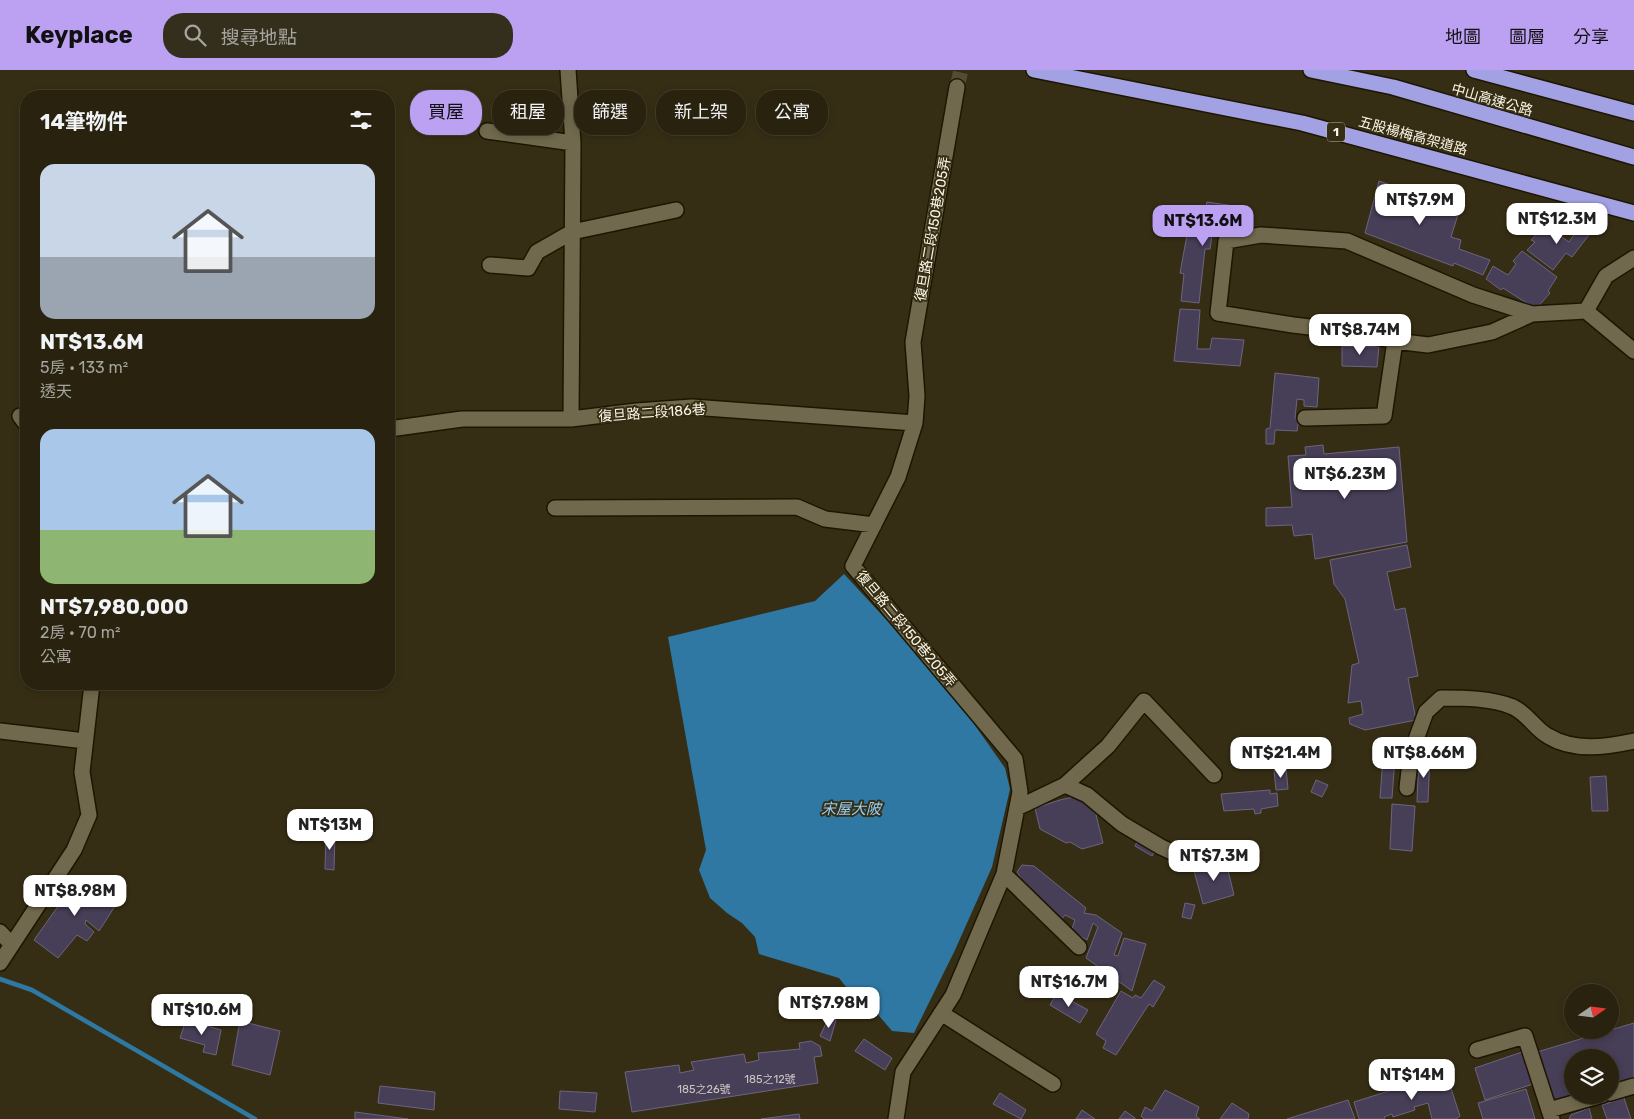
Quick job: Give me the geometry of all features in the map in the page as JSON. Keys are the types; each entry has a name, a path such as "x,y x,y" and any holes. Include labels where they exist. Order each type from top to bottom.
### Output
{"highway":[{"name":"五股楊梅高架道路","path":"1034,70 1302,123 1634,213"},
{"name":"中山高速公路","path":"1311,70 1393,87 1634,159"},
{"name":"中山高速公路","path":"1474,70 1629,112"}],"lane":[{"path":"568,70 573,143 571,419"},
{"name":"復旦路二段150巷205弄","path":"896,1119 903,1072 953,995 1004,874 1020,792 1015,759 853,566 898,477 915,423 916,396 913,342 957,87"},
{"path":"486,131 573,143"},
{"path":"490,265 528,268 537,252 572,232 676,210"},
{"path":"1532,314 1492,332 1428,345 1395,341 1360,333 1218,313 1226,241 1260,235 1347,241 1473,295 1532,314 1586,311 1634,351"},
{"path":"1586,311 1606,276 1634,258"},
{"path":"1304,418 1384,416 1395,341"},
{"name":"復旦路二段186巷","path":"395,428 462,419 571,419 692,407 915,423"},
{"path":"554,508 797,507 825,519 874,526"},
{"path":"0,962 74,850 89,816 82,772 91,690"},
{"path":"1407,788 1411,753 1426,712 1441,698 1476,698 1512,707 1529,718 1547,736 1575,746 1605,746 1634,741"},
{"path":"1017,808 1065,785 1108,746 1144,701 1214,775"},
{"path":"0,731 86,741"},
{"path":"1065,785 1087,795 1122,824 1161,847 1189,860"},
{"path":"1004,874 1079,947"},
{"path":"0,932 12,945"},
{"path":"941,1013 1053,1084"},
{"path":"1477,1050 1525,1036 1551,1115 1579,1104"},
{"path":"1619,1090 1634,1086"}],"water":[{"name":"宋屋大陂","path":"844,574 946,684 1005,768 1010,789 992,867 955,950 914,1033 892,1031 875,1011 868,996 854,997 839,978 759,954 755,937 742,923 710,898 699,870 706,850 668,637 815,601"}],"building":[{"path":"1379,181 1428,198 1430,193 1461,205 1451,237 1461,240 1459,249 1490,260 1483,275 1454,263 1453,266 1365,233"},
{"path":"1207,202 1241,207 1238,226 1214,222 1210,249 1205,249 1199,303 1181,301 1184,274 1180,273 1187,235 1194,236 1198,215 1204,216"},
{"path":"1582,223 1592,231 1572,257 1566,253 1553,270 1527,250 1535,242 1531,240 1545,225 1569,242"},
{"path":"1522,251 1557,277 1548,291 1550,293 1536,309 1503,288 1501,290 1486,279 1493,266 1508,275 1516,264 1513,261"},
{"path":"1180,309 1200,310 1197,349 1210,349 1212,338 1244,340 1240,366 1174,361"},
{"path":"1342,346 1379,347 1377,367 1342,366"},
{"path":"1275,373 1319,378 1317,407 1304,406 1304,400 1297,399 1295,418 1299,418 1297,431 1275,430 1274,444 1266,444 1266,429 1270,428"},
{"path":"1323,445 1324,454 1399,447 1407,542 1315,559 1312,534 1294,536 1292,525 1266,526 1266,508 1292,507 1288,456 1306,455 1305,447"},
{"path":"1407,545 1411,567 1387,572 1395,610 1405,608 1418,676 1408,678 1416,720 1365,730 1350,724 1349,718 1363,714 1361,701 1348,703 1352,665 1359,663 1345,599 1334,584 1330,560"},
{"path":"1384,744 1396,744 1392,798 1380,798"},
{"path":"1419,755 1430,755 1428,802 1417,802"},
{"path":"1286,768 1288,789 1276,790 1274,770"},
{"path":"1606,776 1608,811 1592,811 1590,777"},
{"path":"1316,780 1328,785 1322,797 1311,792"},
{"path":"1270,790 1270,794 1277,793 1278,806 1261,809 1261,813 1255,814 1254,809 1224,811 1221,794"},
{"path":"1082,795 1099,814 1096,815 1103,843 1082,849 1040,829 1035,808"},
{"path":"1392,804 1415,806 1412,851 1390,849"},
{"path":"338,817 339,830 315,829 315,820"},
{"path":"326,833 335,833 334,870 325,869"},
{"path":"1138,840 1156,849 1152,856 1135,846"},
{"path":"1215,860 1216,865 1226,862 1234,895 1203,904 1194,871 1204,868 1203,864"},
{"path":"1022,865 1034,866 1086,908 1084,913 1096,915 1122,933 1114,955 1118,956 1124,938 1146,944 1132,991 1086,958 1098,927 1093,923 1087,940 1071,931 1075,920 1065,915 1061,920 1030,893 1017,872"},
{"path":"79,877 117,903 99,931 86,920 85,924 94,932 87,941 77,935 58,958 34,940"},
{"path":"1185,903 1195,905 1191,919 1182,917"},
{"path":"1154,980 1165,987 1153,1007 1149,1004 1116,1055 1103,1048 1106,1041 1096,1034 1121,991 1133,998 1135,995 1141,998"},
{"path":"1057,993 1088,1010 1080,1023 1050,1005"},
{"path":"829,1017 836,1020 830,1041 820,1036"},
{"path":"186,1020 221,1030 216,1055 203,1052 205,1045 180,1038"},
{"path":"240,1021 280,1031 270,1075 232,1065"},
{"path":"1634,1023 1634,1077 1619,1081 1619,1049 1564,1049 1564,1098 1553,1101 1537,1052 1580,1039 1619,1039 1619,1027"},
{"path":"864,1039 892,1058 885,1070 855,1051"},
{"path":"811,1041 820,1046 822,1056 814,1057 818,1083 632,1112 625,1072 679,1065 680,1073 694,1070 691,1062 744,1054 746,1063 759,1060 758,1053 800,1049 799,1043"},
{"path":"1522,1052 1533,1084 1485,1100 1475,1068"},
{"path":"1446,1073 1460,1116 1456,1119 1432,1119 1428,1103 1414,1107 1415,1110 1393,1117 1392,1114 1384,1117 1385,1119 1359,1119 1354,1102"},
{"path":"380,1086 435,1092 434,1110 378,1103"},
{"path":"1526,1089 1535,1119 1483,1119 1478,1103"},
{"path":"1165,1090 1199,1107 1196,1116 1200,1119 1144,1119 1141,1116 1145,1107 1152,1111"},
{"path":"560,1091 597,1093 595,1112 559,1109"},
{"path":"1000,1093 1026,1110 1021,1119 993,1104"},
{"path":"1624,1098 1631,1119 1607,1119 1602,1105 1619,1104 1619,1100"},
{"path":"1348,1100 1355,1119 1287,1119"},
{"path":"1232,1103 1249,1114 1248,1119 1220,1119"},
{"path":"1589,1108 1592,1119 1569,1119 1571,1115"},
{"path":"1082,1110 1095,1119 1076,1119"},
{"path":"1125,1111 1135,1118 1135,1119 1119,1119"},
{"path":"355,1112 408,1119 355,1119"},
{"path":"799,1114 800,1119 761,1119"}],"waterway":[{"path":"0,979 32,990 255,1119"}],"tunnel":[{"path":"957,87 961,70"}]}
